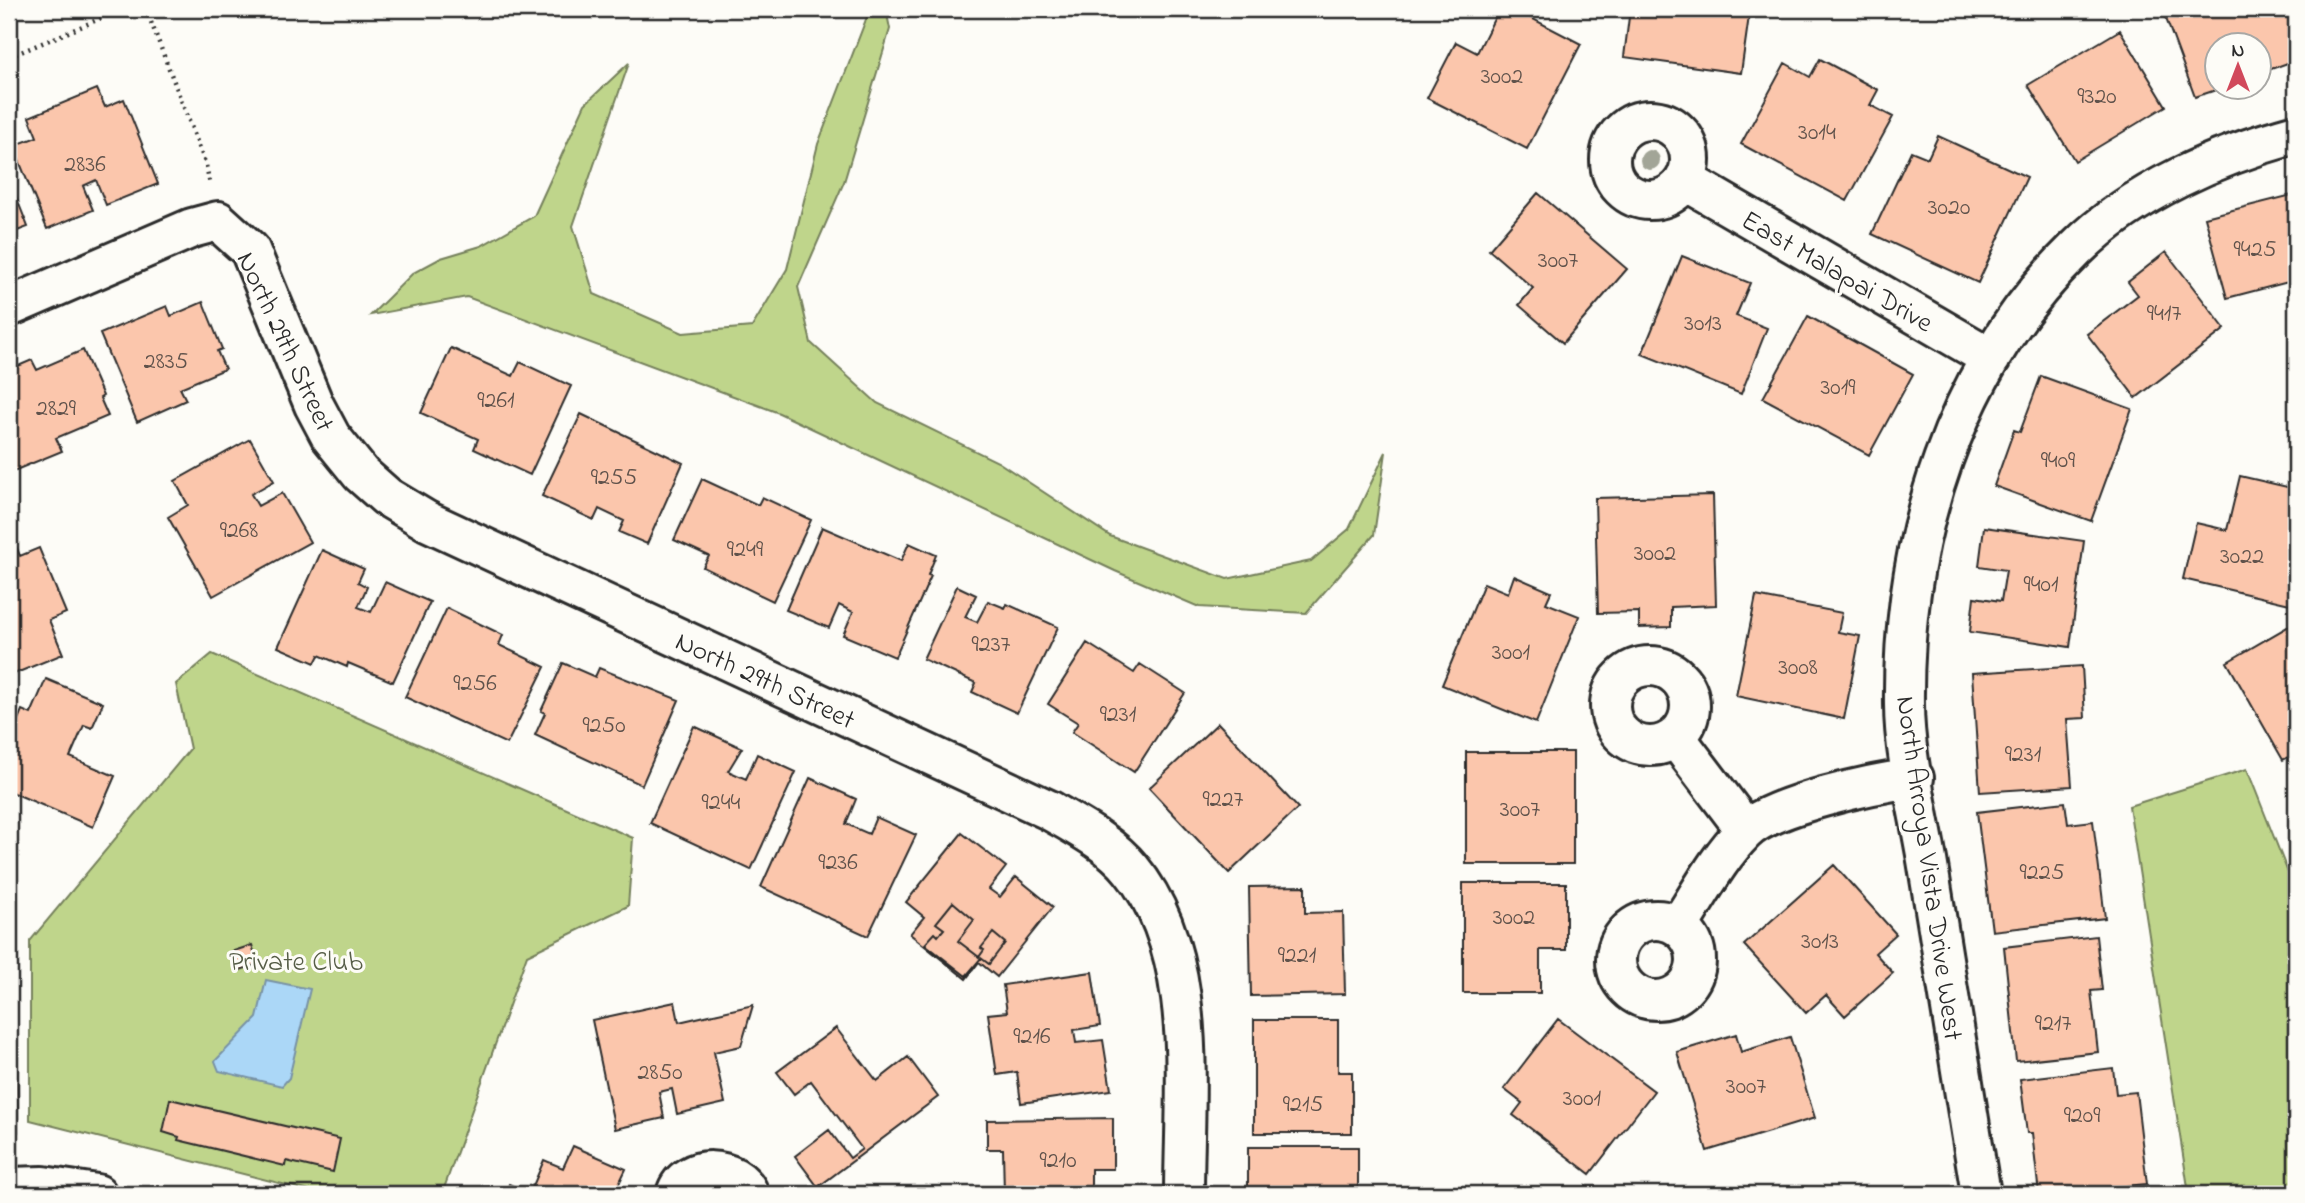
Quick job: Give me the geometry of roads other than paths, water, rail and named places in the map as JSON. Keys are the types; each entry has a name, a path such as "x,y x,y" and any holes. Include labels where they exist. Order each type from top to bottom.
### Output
{"street":[{"name":"North Arroya Vista Drive West","path":"1980,1194 1903,708 1913,568 1936,476 1961,408 1990,358 2026,305 2077,247 2167,184 2223,157 2296,134"},
{"name":"East Malapai Drive","path":"1686,181 1990,358"},
{"name":"North 29th Street","path":"9,307 192,228 218,221 250,250 314,405 331,437 361,474 387,497 427,521 1049,810 1095,836 1131,869 1160,915 1176,959 1183,1031 1185,1194"},
{"path":"1676,738 1745,829"},
{"path":"1679,925 1745,829 1791,807 1879,783 1914,778"},
{"path":"676,1194 678,1187 698,1172 724,1171 746,1185 749,1194"},
{"path":"9,1187 43,1186 97,1194"}],"water":[{"path":"266,980 310,989 289,1078 282,1086 219,1071 215,1061 257,1018"}],"park label":[{"name":"Private Club","path":"296,960"}]}
